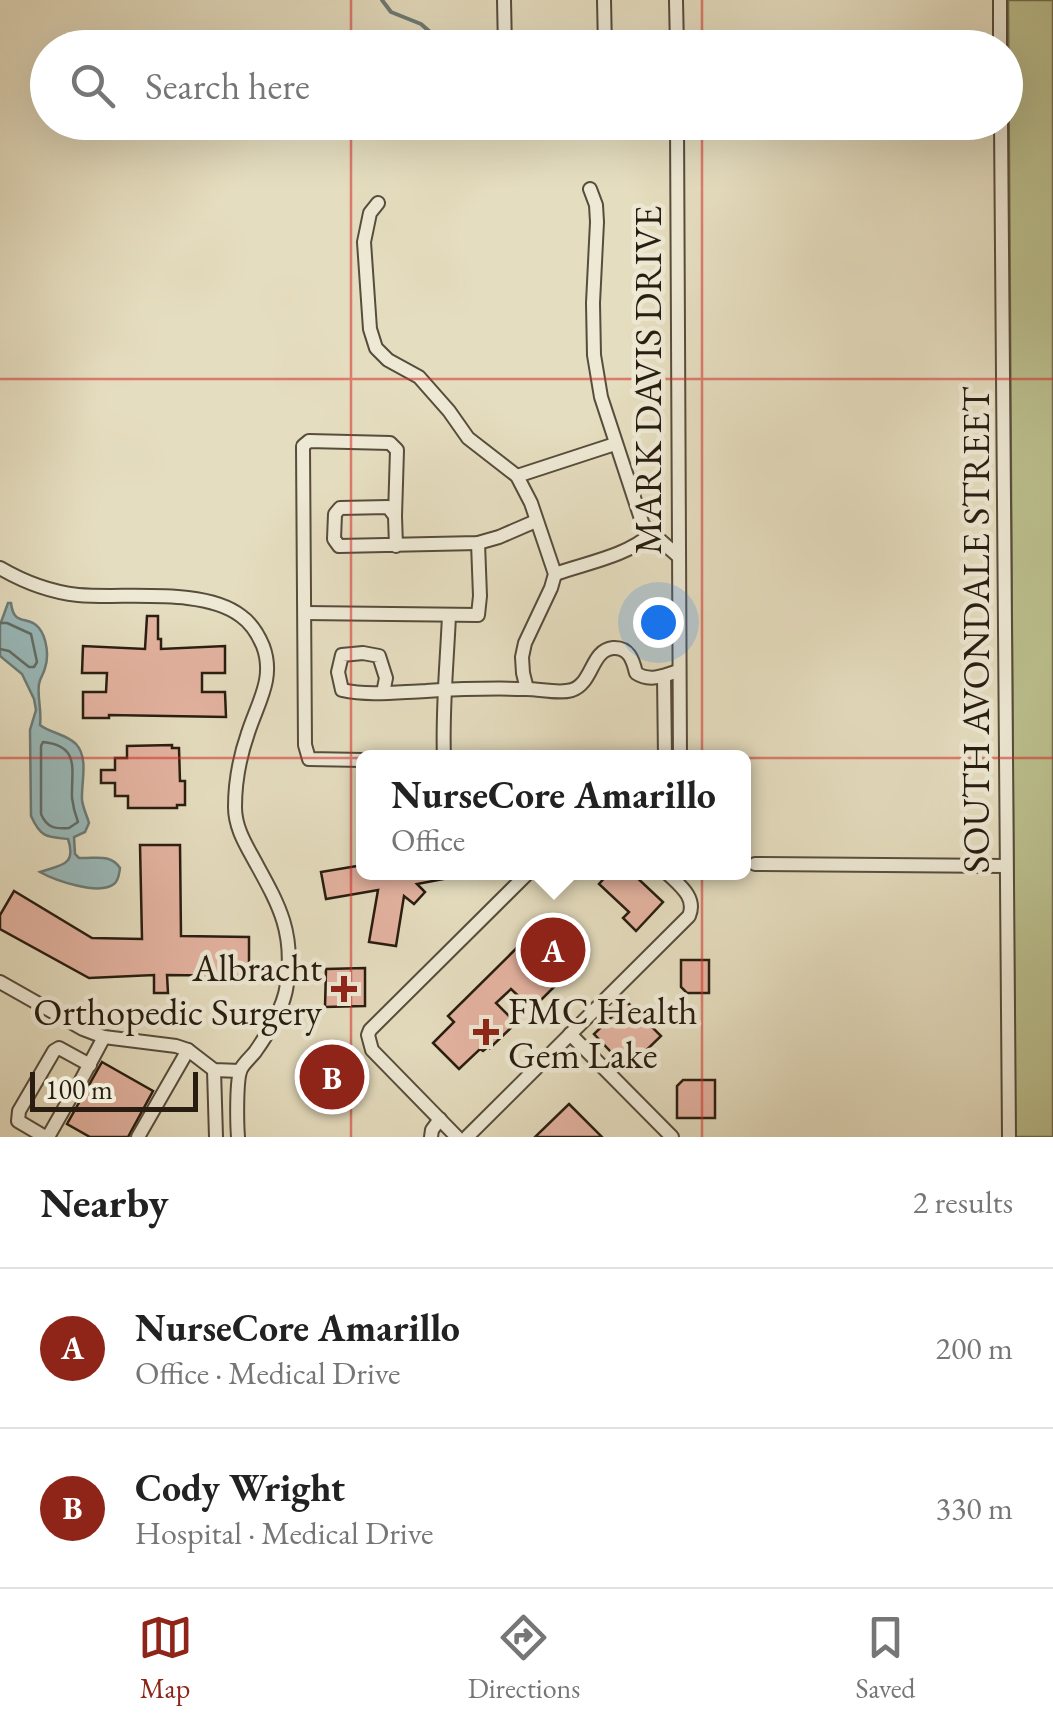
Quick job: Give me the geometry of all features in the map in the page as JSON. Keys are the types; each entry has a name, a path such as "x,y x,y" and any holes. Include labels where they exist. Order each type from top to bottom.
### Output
{"street":[{"path":"504,0 505,30"},
{"path":"604,0 604,30"},
{"path":"676,0 676,30"},
{"path":"1000,0 1000,30"},
{"name":"MARK DAVIS DRIVE","path":"677,140 680,750"},
{"name":"SOUTH AVONDALE STREET","path":"1001,140 1008,1137"},
{"path":"590,188 597,222 594,355 601,397 643,525 678,556"},
{"path":"378,202 370,213 364,242 370,329 376,348 388,360 418,377 468,438 517,476 531,503 556,574 525,642 523,674 528,689"},
{"path":"356,760 308,759 305,745 303,446 309,441 390,443 397,450 396,546"},
{"path":"517,476 615,444"},
{"path":"396,516 388,507 340,508 335,514 334,539 339,546 478,543 536,521"},
{"path":"556,574 621,551 651,534"},
{"path":"304,613 478,615 478,543"},
{"path":"0,568 37,586 74,594 192,598 216,603 240,614 262,642 268,676 241,756 234,806 243,840 279,904 288,929 289,958 287,987 278,1016 240,1072 238,1137"},
{"path":"444,750 449,615"},
{"path":"383,693 568,691 582,686 600,653 609,648 627,651 636,673 644,678 678,671"},
{"path":"664,676 665,750"},
{"path":"755,864 1006,866"},
{"path":"458,1137 372,1050 368,1036 521,880"},
{"path":"467,1137 689,916 691,900 673,880"},
{"path":"0,982 83,1029 104,1036 163,1043 188,1050 214,1070 240,1072"},
{"path":"570,1034 672,1137"},
{"path":"90,1064 59,1048 54,1050 19,1111 18,1121 46,1137 90,1064 104,1036"},
{"path":"138,1137 188,1050"},
{"path":"214,1070 216,1137"},
{"path":"431,1137 440,1119"}],"green space":[{"path":"1008,0 1053,0 1053,1137 1015,1137 1009,140 1023,140 1023,30 1008,30"}],"water":[{"path":"8,603 18,618 35,624 44,637 47,659 39,684 40,725 72,741 80,750 82,800 89,823 85,832 74,837 75,854 79,858 102,858 116,863 120,868 118,879 107,887 77,886 40,872 65,863 70,848 68,839 50,837 38,829 31,816 30,730 36,710 22,674 0,656 0,625"}],"building":[{"path":"147,616 158,616 161,649 225,646 225,673 202,673 202,692 225,692 226,717 83,718 83,692 106,692 107,673 82,673 83,646 145,649"},
{"path":"127,746 179,748 185,805 128,808 128,796 115,796 115,783 101,783 101,770 115,770 115,758 127,758"},
{"path":"140,845 180,845 181,936 249,937 249,976 167,975 168,993 154,993 154,975 89,978 0,929 0,915 14,891 92,938 142,939"},
{"path":"356,866 356,880 438,880 417,884 425,892 414,904 404,896 396,946 369,942 378,890 326,899 321,872"},
{"path":"603,880 640,880 663,902 636,931 623,918 629,912 599,884"},
{"path":"544,921 582,959 532,1009 511,989 496,1003 516,1023 490,1048 480,1049 459,1069 433,1043 454,1022 448,1016"},
{"path":"681,960 709,960 709,993 687,993 681,987"},
{"path":"365,968 365,1006 325,1007 326,969"},
{"path":"627,1002 661,1036 627,1069 594,1034"},
{"path":"319,1056 343,1056 343,1069 357,1069 357,1089 344,1089 344,1097 320,1098"},
{"path":"102,1062 153,1091 128,1137 90,1137 67,1124"},
{"path":"683,1080 715,1080 715,1118 677,1118 677,1086"},
{"path":"569,1104 602,1137 535,1137"}],"waterway":[{"path":"382,0 391,12 428,30"}],"place":[{"name":"NurseCore Amarillo","path":"553,950"},
{"name":"Albracht Orthopedic Surgery","path":"344,989"},
{"name":"FMC Health Gem Lake","path":"486,1032"},
{"name":"Cody Wright","path":"332,1077"}]}
